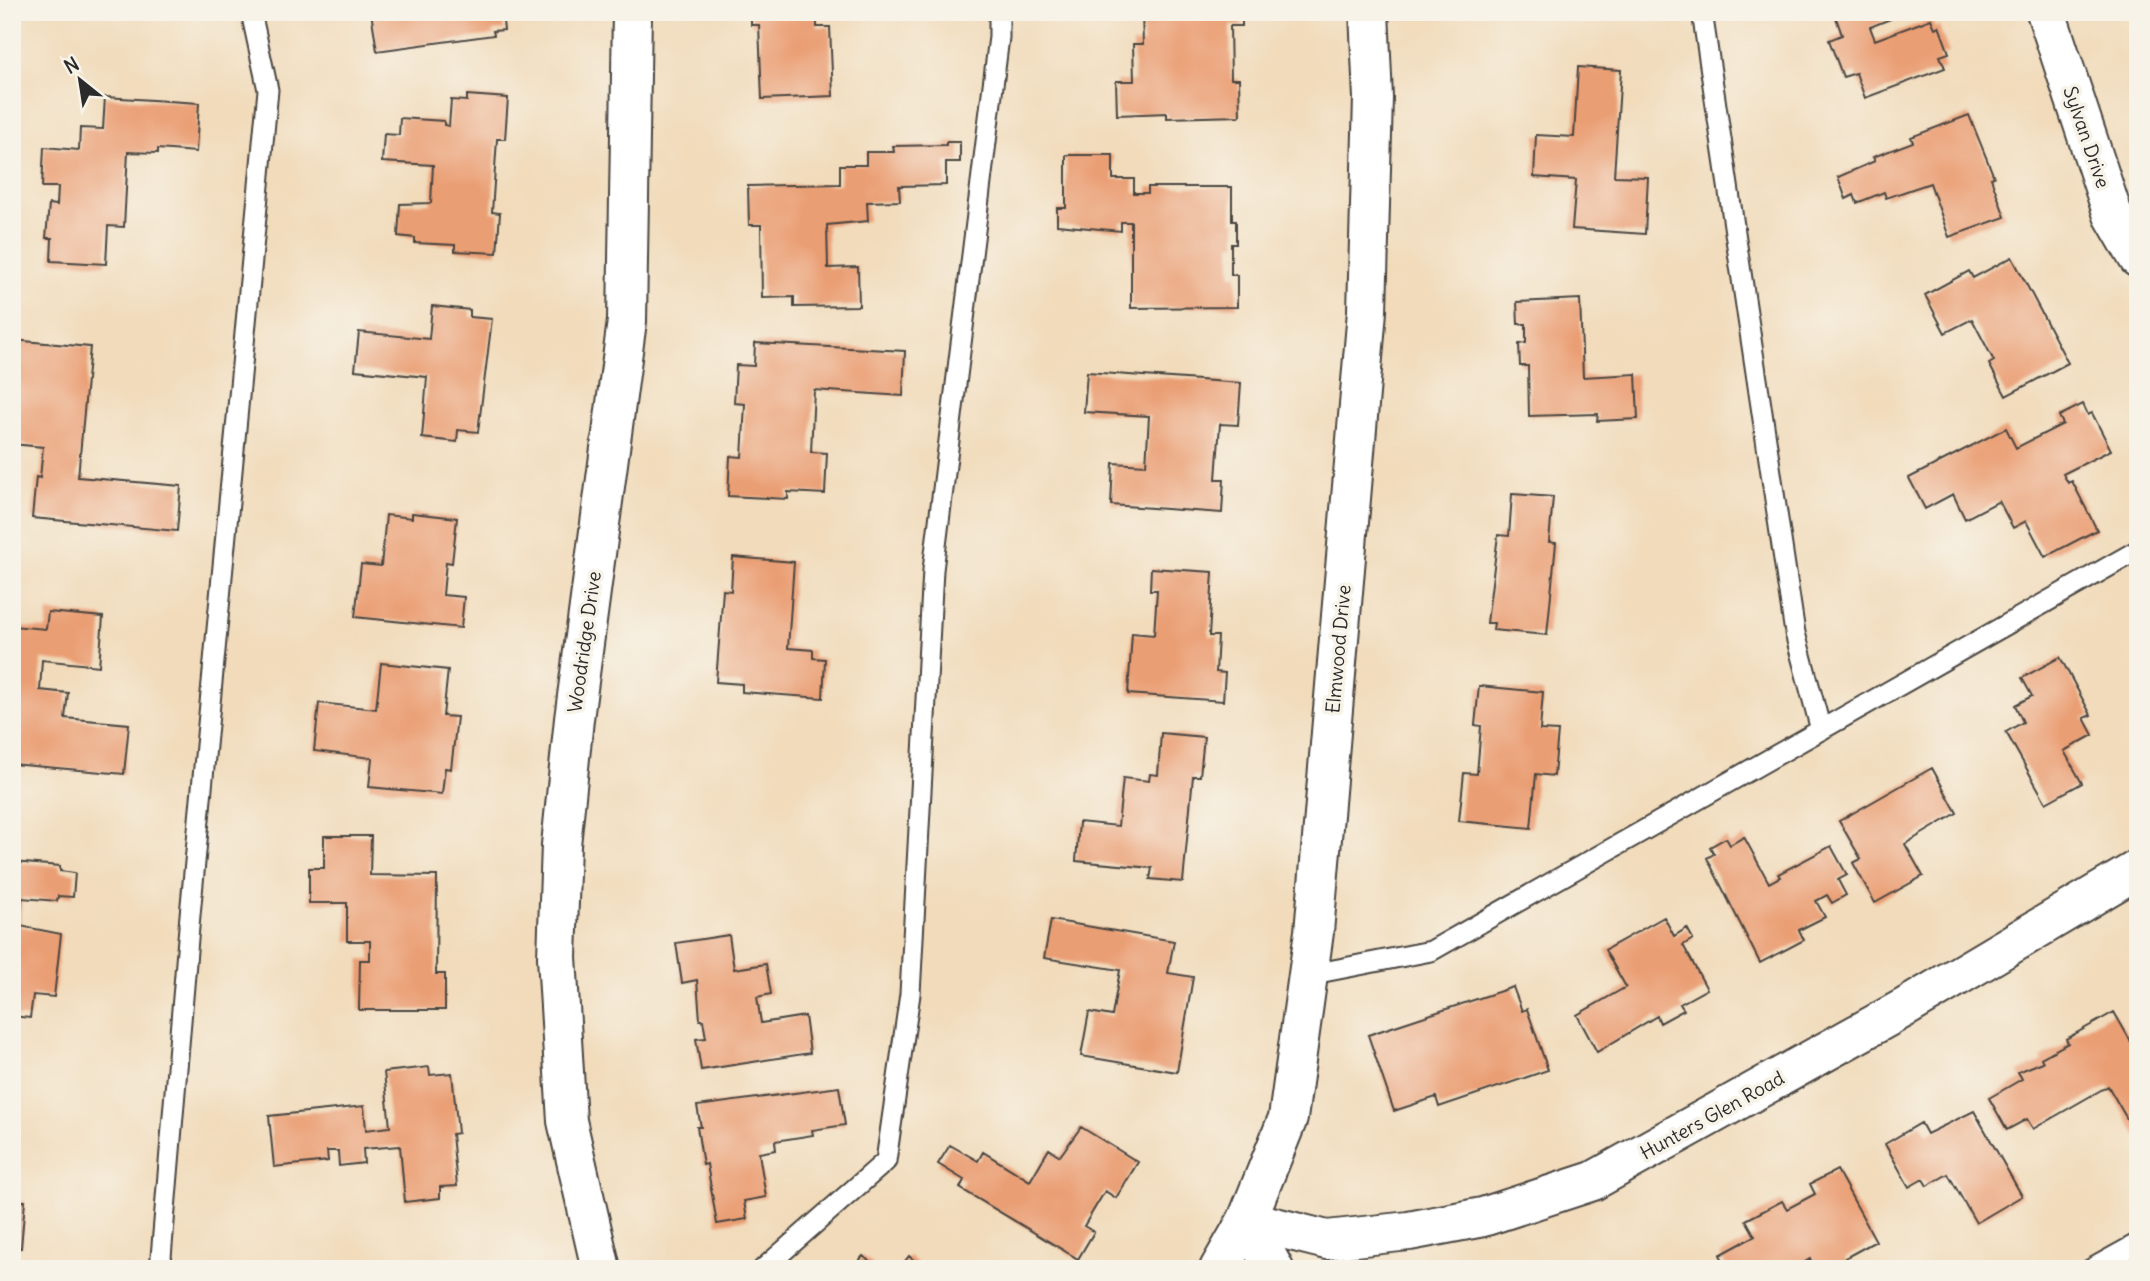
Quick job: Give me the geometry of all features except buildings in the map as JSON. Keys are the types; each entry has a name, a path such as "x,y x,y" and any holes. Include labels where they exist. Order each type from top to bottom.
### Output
{"street":[{"name":"Woodridge Drive","path":"601,1269 567,1121 557,957 561,845 574,719 627,321 632,12"},
{"name":"Elmwood Drive","path":"1219,1269 1247,1220 1288,1118 1308,975 1367,311 1373,98 1369,12"},
{"name":"Sylvan Drive","path":"2046,12 2113,215 2138,258"},
{"name":"Hunters Glen Road","path":"1247,1220 1327,1240 1409,1231 1483,1217 1593,1181 1906,1007 2138,869"},
{"path":"1247,1220 1275,1269"}],"lane":[{"path":"160,1269 190,915 268,90 251,12"},
{"path":"763,1269 886,1161 910,993 933,570 999,37 999,12"},
{"path":"1702,12 1795,633 1821,730"},
{"path":"1308,975 1431,951 2138,550"},
{"path":"2091,1269 2138,1242"}]}
